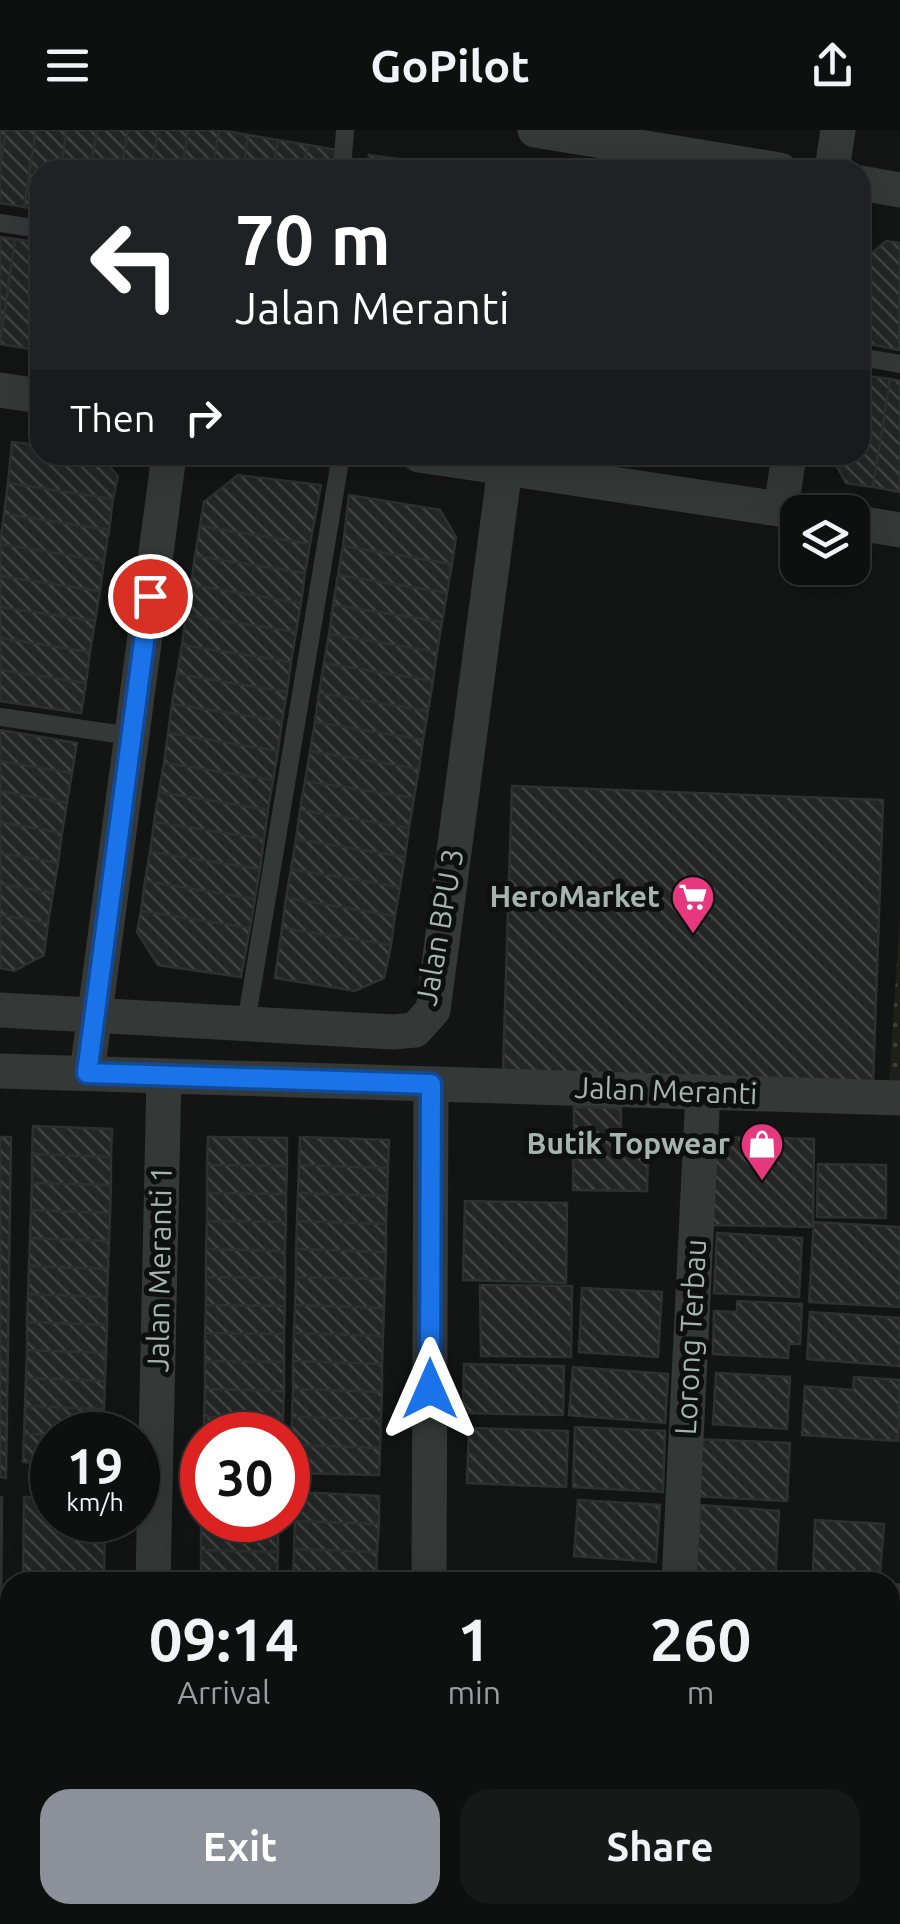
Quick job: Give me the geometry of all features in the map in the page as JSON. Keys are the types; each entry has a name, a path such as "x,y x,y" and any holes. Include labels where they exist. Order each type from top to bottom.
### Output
{"street":[{"path":"536,130 719,160"},
{"path":"834,160 838,130"},
{"path":"870,185 900,190"},
{"path":"0,393 30,395"},
{"path":"87,1073 169,465"},
{"path":"485,465 780,509"},
{"path":"789,465 790,495"},
{"name":"Jalan BPU 3","path":"0,1010 394,1032 416,1030 432,1010 505,468"},
{"path":"870,525 900,530"},
{"name":"Jalan Meranti","path":"0,1070 900,1098"},
{"name":"Jalan Meranti 1","path":"153,1572 164,1076"},
{"path":"431,1084 439,1572"},
{"name":"Lorong Terbau","path":"679,1572 703,1092"}],"lane":[{"path":"343,160 346,130"},
{"path":"0,223 30,228"},
{"path":"870,359 900,364"},
{"path":"246,1024 339,465"},
{"path":"0,717 132,736"}],"shaded area":[{"path":"900,915 900,1086 889,1086"}],"building":[{"path":"0,130 6,130 0,166"},
{"path":"6,130 36,130 24,207 0,203 0,166"},
{"path":"36,130 67,130 62,160 31,160"},
{"path":"67,130 97,130 92,160 62,160"},
{"path":"97,130 128,130 123,160 92,160"},
{"path":"128,130 158,130 153,160 123,160"},
{"path":"158,130 188,130 184,160 153,160"},
{"path":"188,130 219,130 214,160 184,160"},
{"path":"219,130 248,135 244,160 214,160"},
{"path":"248,135 278,140 275,160 244,160"},
{"path":"278,140 308,145 305,160 275,160"},
{"path":"308,145 337,150 336,160 305,160"},
{"path":"369,155 399,159 399,160 368,160"},
{"path":"30,168 30,208 24,207"},
{"path":"0,237 15,239 0,344"},
{"path":"15,239 30,241 30,349 0,344"},
{"path":"886,241 900,243 899,350 870,344 870,254"},
{"path":"870,376 890,379 873,487 846,483 836,465 870,465"},
{"path":"890,379 900,381 900,492 873,487"},
{"path":"12,442 30,444 30,465 109,465 118,476 113,499 8,483"},
{"path":"238,475 321,485 310,544 200,526 204,502"},
{"path":"8,483 113,499 109,530 4,514"},
{"path":"349,495 440,510 456,537 452,564 343,546"},
{"path":"4,514 109,530 104,561 0,544"},
{"path":"200,526 310,544 305,573 195,556"},
{"path":"0,544 104,561 100,591 0,576"},
{"path":"343,546 452,564 447,593 338,575"},
{"path":"195,556 305,573 301,603 191,585"},
{"path":"338,575 447,593 442,622 333,605"},
{"path":"0,576 100,591 95,621 0,607"},
{"path":"191,585 301,603 296,632 186,615"},
{"path":"333,605 442,622 437,652 329,634"},
{"path":"0,607 95,621 90,652 0,638"},
{"path":"186,615 296,632 291,662 182,645"},
{"path":"329,634 437,652 433,681 324,663"},
{"path":"0,638 90,652 86,683 0,670"},
{"path":"182,645 291,662 287,692 177,674"},
{"path":"324,663 433,681 428,711 319,693"},
{"path":"0,670 86,683 81,713 0,701"},
{"path":"177,674 287,692 282,721 172,704"},
{"path":"319,693 428,711 423,740 315,722"},
{"path":"172,704 282,721 278,751 168,733"},
{"path":"315,722 423,740 419,769 310,751"},
{"path":"0,730 77,743 72,773 0,761"},
{"path":"168,733 278,751 273,780 164,763"},
{"path":"310,751 419,769 414,798 305,781"},
{"path":"0,761 72,773 67,803 0,791"},
{"path":"164,763 273,780 268,810 159,792"},
{"path":"305,781 414,798 409,828 300,810"},
{"name":"HeroMarket","path":"512,786 883,800 873,1084 503,1070"},
{"path":"0,791 67,803 62,833 0,822"},
{"path":"159,792 268,810 264,839 154,822"},
{"path":"300,810 409,828 405,857 296,839"},
{"path":"0,822 62,833 58,863 0,853"},
{"path":"154,822 264,839 260,869 150,852"},
{"path":"296,839 405,857 400,887 291,869"},
{"path":"150,852 260,869 255,899 145,881"},
{"path":"0,853 58,863 53,893 0,884"},
{"path":"291,869 400,887 395,916 286,898"},
{"path":"145,881 255,899 250,928 141,911"},
{"path":"0,884 53,893 48,923 0,915"},
{"path":"286,898 395,916 391,945 282,928"},
{"path":"141,911 250,928 241,977 158,965 137,932"},
{"path":"0,915 48,923 44,955 14,971 0,968"},
{"path":"282,928 391,945 384,978 355,991 275,978"},
{"path":"574,1107 621,1108 621,1147 648,1147 647,1191 573,1190"},
{"path":"33,1126 112,1129 111,1157 32,1154"},
{"path":"0,1137 11,1137 6,1478 0,1477"},
{"path":"208,1137 287,1138 287,1166 207,1165"},
{"path":"300,1137 389,1140 388,1168 299,1165"},
{"name":"Butik Topwear","path":"712,1137 814,1139 813,1227 710,1225"},
{"path":"32,1154 111,1157 111,1185 32,1183"},
{"path":"818,1164 886,1165 886,1218 817,1217"},
{"path":"207,1165 287,1166 286,1194 207,1193"},
{"path":"299,1165 388,1168 387,1196 298,1193"},
{"path":"32,1183 111,1185 110,1213 31,1210"},
{"path":"207,1193 286,1194 286,1222 207,1221"},
{"path":"298,1193 387,1196 386,1224 297,1221"},
{"path":"465,1201 567,1203 566,1283 463,1280"},
{"path":"31,1210 110,1213 109,1241 30,1238"},
{"path":"207,1221 286,1222 285,1251 206,1249"},
{"path":"297,1221 386,1224 386,1252 296,1249"},
{"path":"814,1222 900,1227 900,1307 809,1302"},
{"path":"717,1233 802,1238 799,1297 714,1293"},
{"path":"30,1238 109,1241 108,1269 29,1266"},
{"path":"206,1249 285,1251 285,1278 206,1277"},
{"path":"296,1249 386,1252 385,1279 296,1277"},
{"path":"29,1266 108,1269 107,1297 28,1294"},
{"path":"206,1277 285,1278 285,1306 206,1305"},
{"path":"296,1277 385,1279 384,1308 295,1305"},
{"path":"480,1285 572,1286 571,1357 481,1356"},
{"path":"582,1288 662,1292 658,1357 579,1352"},
{"path":"28,1294 107,1297 107,1325 27,1322"},
{"path":"737,1301 802,1304 800,1344 789,1344 788,1358 713,1354 714,1311 737,1312"},
{"path":"206,1305 285,1306 284,1334 205,1333"},
{"path":"295,1305 384,1308 383,1336 294,1333"},
{"path":"810,1312 900,1318 900,1366 807,1359"},
{"path":"27,1322 107,1325 106,1353 27,1350"},
{"path":"205,1333 284,1334 284,1362 205,1361"},
{"path":"294,1333 383,1336 382,1364 293,1361"},
{"path":"27,1350 106,1353 105,1381 26,1378"},
{"path":"205,1361 284,1362 284,1391 205,1389"},
{"path":"293,1361 382,1364 382,1392 293,1389"},
{"path":"464,1364 564,1366 563,1415 463,1413"},
{"path":"573,1367 668,1374 665,1423 569,1415"},
{"path":"716,1373 790,1377 787,1429 713,1424"},
{"path":"854,1377 900,1380 898,1441 802,1435 805,1386 853,1390"},
{"path":"26,1378 105,1381 104,1409 25,1406"},
{"path":"205,1389 284,1391 283,1412 204,1412"},
{"path":"293,1389 382,1392 381,1419 310,1417 310,1412 292,1412"},
{"path":"25,1406 104,1409 30,1412 30,1434 24,1434"},
{"path":"310,1417 381,1419 380,1448 310,1446"},
{"path":"575,1427 665,1431 663,1492 573,1487"},
{"path":"469,1428 568,1431 566,1487 467,1483"},
{"path":"24,1434 30,1434 30,1462 23,1462"},
{"path":"695,1439 790,1443 787,1501 692,1496"},
{"path":"310,1446 380,1448 379,1475 310,1473"},
{"path":"310,1493 379,1496 379,1524 310,1522"},
{"path":"0,1497 2,1497 1,1572"},
{"path":"24,1497 30,1497 30,1542 105,1542 104,1572 23,1572"},
{"path":"578,1500 660,1505 656,1562 574,1556"},
{"path":"701,1505 779,1511 776,1572 696,1572"},
{"path":"815,1520 884,1524 880,1572 813,1570"},
{"path":"310,1522 379,1524 377,1552 294,1549 294,1542 310,1542"},
{"path":"201,1542 278,1542 278,1552 201,1550"},
{"path":"294,1549 377,1552 376,1572 293,1572"},
{"path":"201,1550 278,1552 277,1572 201,1572"}],"place":[{"name":"HeroMarket","path":"693,935"},
{"name":"Butik Topwear","path":"762,1182"}],"route":[{"path":"150,596 87,1073 431,1084 430,1389"}]}
